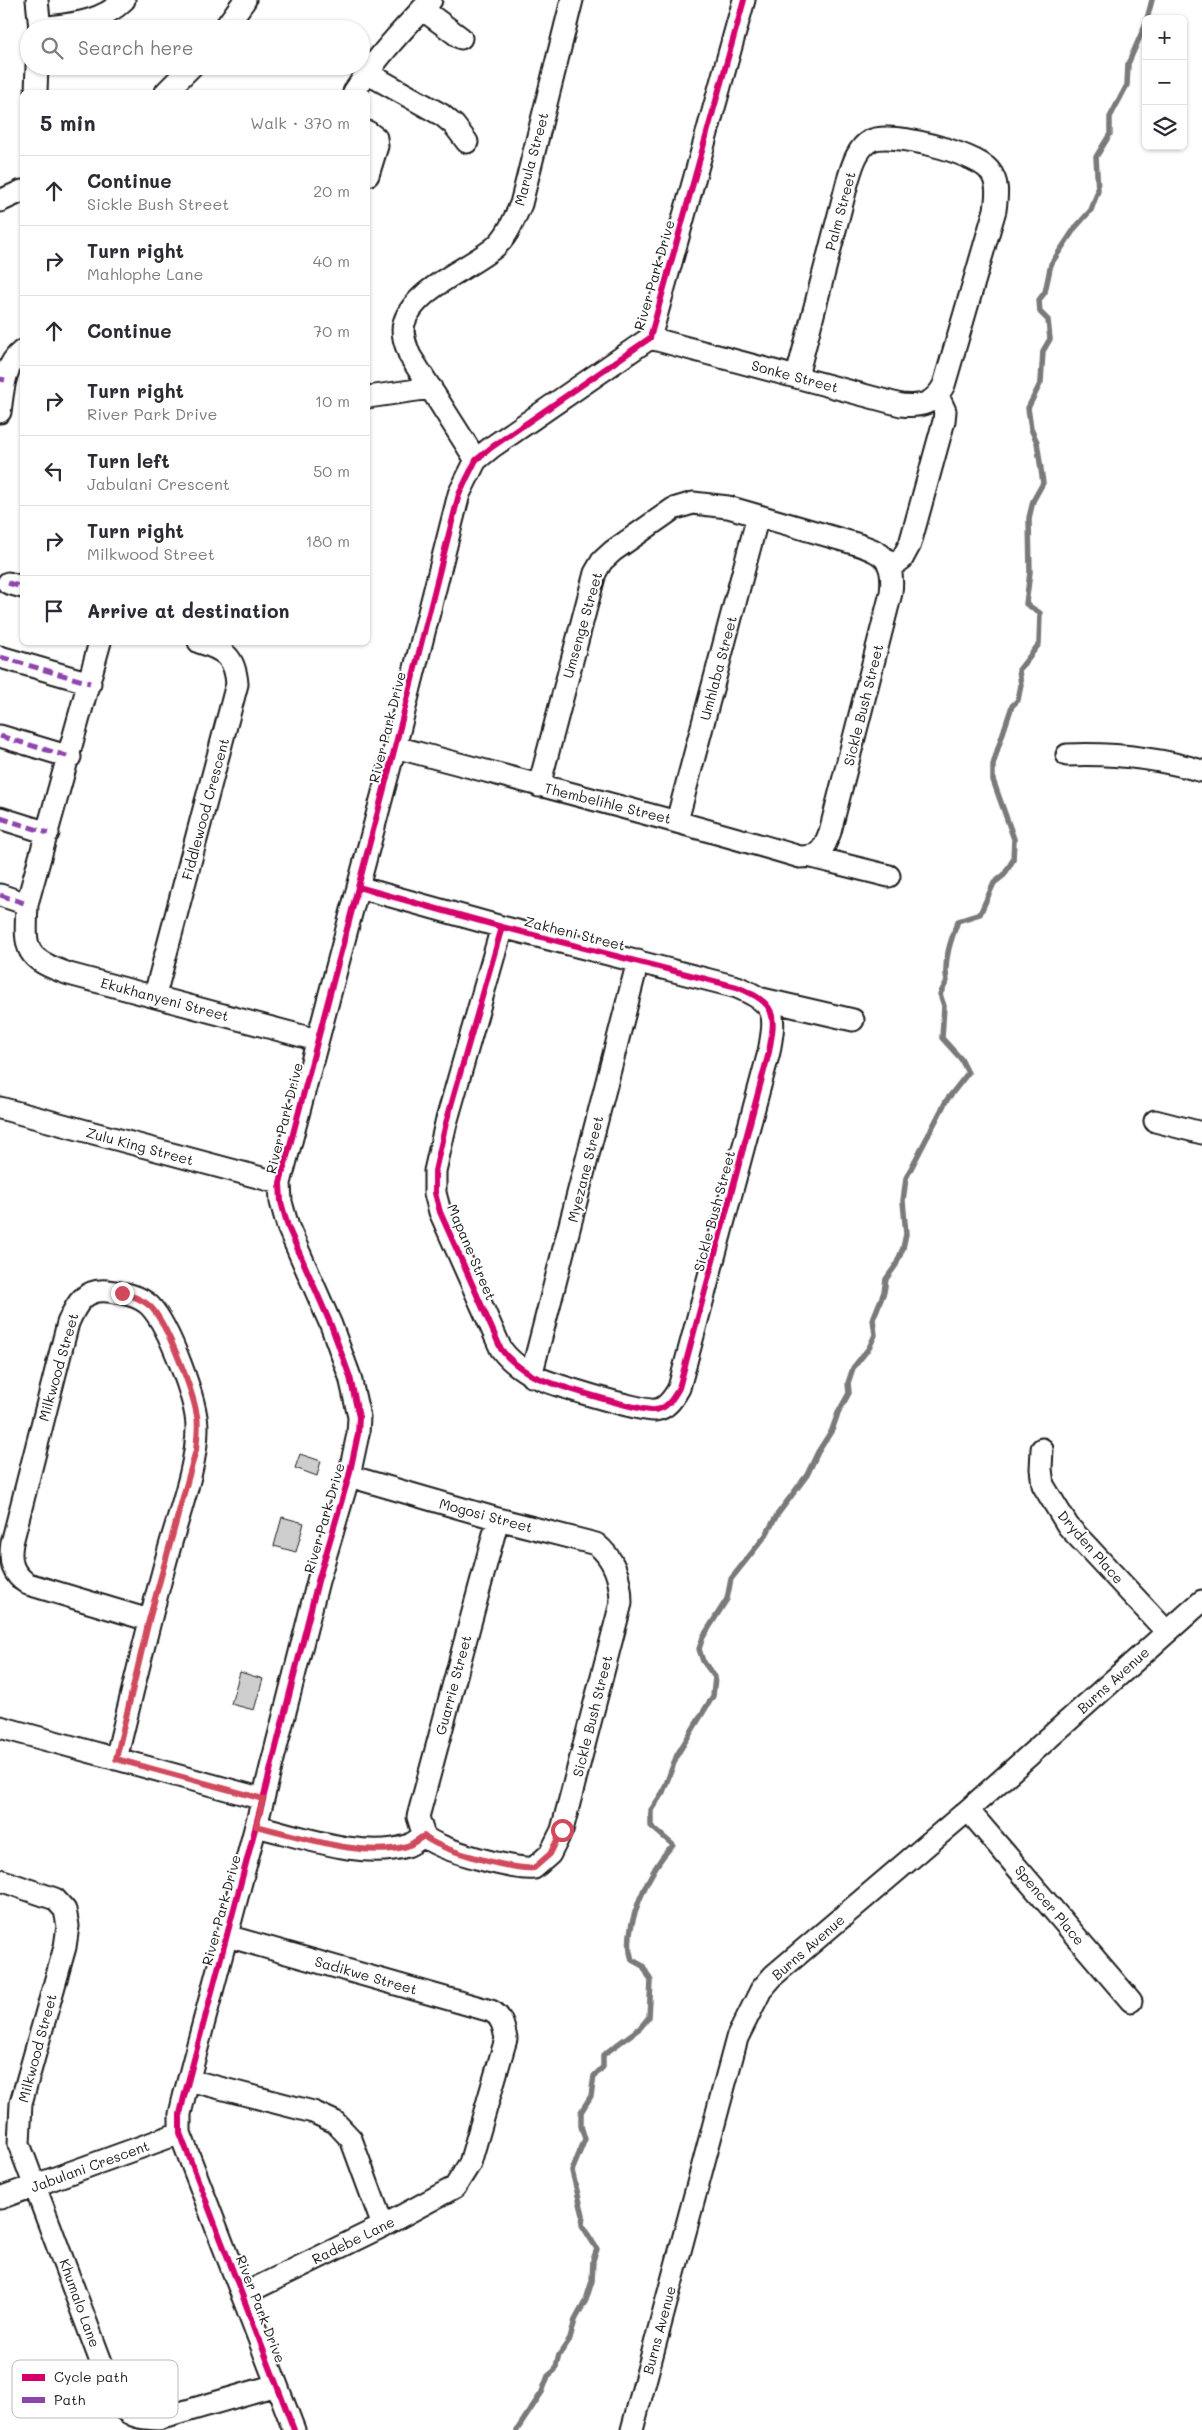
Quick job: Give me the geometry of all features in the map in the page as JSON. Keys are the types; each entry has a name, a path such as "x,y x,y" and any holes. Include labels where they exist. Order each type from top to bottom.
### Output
{"street":[{"path":"37,0 39,20"},
{"path":"90,20 115,9 124,0"},
{"path":"231,20 245,0"},
{"name":"Marula Street","path":"476,460 410,356 404,339 404,324 410,310 425,294 496,246 507,233 521,204 572,0"},
{"name":"River Park Drive","path":"294,2430 180,2134 180,2114 318,1581 349,1476 358,1434 359,1417 356,1395 331,1324 288,1227 281,1202 280,1183 395,747 459,494 476,460 509,434 650,338 744,0"},
{"path":"370,70 427,4 461,38"},
{"path":"36,90 37,75"},
{"path":"168,90 183,75"},
{"path":"355,90 366,75"},
{"path":"370,75 442,115 454,125 467,142"},
{"path":"370,134 376,138 377,146 370,169"},
{"name":"Palm Street","path":"797,376 854,162 861,149 870,141 886,137 901,138 977,160 988,168 994,177 998,191 992,219 944,385 938,396"},
{"path":"0,202 20,192"},
{"name":"Sonke Street","path":"650,338 901,405 914,406 928,403 938,396"},
{"path":"0,412 2,379 20,353"},
{"path":"370,397 430,388"},
{"path":"888,562 902,559 910,544 944,421 945,411 938,396"},
{"name":"Umsenge Street","path":"539,786 595,573 602,561 613,550 673,509 693,503 708,503 853,542 873,549 888,562"},
{"name":"Umhlaba Street","path":"677,821 758,516"},
{"name":"Sickle Bush Street","path":"816,854 830,832 889,602 892,581 888,562"},
{"path":"0,895 27,904 70,757 99,645"},
{"name":"Fiddlewood Crescent","path":"155,995 237,684 236,669 230,657 206,645"},
{"path":"0,658 90,682"},
{"path":"0,736 70,757"},
{"name":"Thembelihle Street","path":"395,747 677,821 800,857 816,854 889,876"},
{"path":"1067,755 1106,753 1140,756 1202,771"},
{"path":"0,818 48,834"},
{"name":"Zakheni Street","path":"358,887 502,927 737,987 762,999 853,1020"},
{"name":"Ekukhanyeni Street","path":"27,904 25,940 30,951 38,960 51,967 317,1040"},
{"name":"Mapane Street","path":"502,927 446,1123 434,1172 435,1193 440,1212 501,1349 511,1362 532,1376 637,1408 657,1410 667,1405"},
{"name":"Myezane Street","path":"532,1376 638,962"},
{"name":"Sickle Bush Street","path":"667,1405 679,1388 769,1052 773,1019 770,1007 762,999"},
{"name":"Zulu King Street","path":"0,1108 280,1183"},
{"path":"1155,1121 1202,1133"},
{"name":"Milkwood Street","path":"116,1759 149,1620 196,1450 197,1416 170,1339 155,1312 145,1302 132,1296 99,1290 80,1300 68,1323 12,1543 11,1560 15,1573 28,1584 149,1620"},
{"name":"Dryden Place","path":"1042,1450 1041,1469 1043,1485 1068,1526 1167,1632"},
{"name":"Mogosi Street","path":"349,1476 498,1519 596,1544 614,1565"},
{"name":"Guarrie Street","path":"430,1840 418,1817 420,1805 498,1519"},
{"name":"Sickle Bush Street","path":"430,1840 512,1868 534,1868 550,1854 562,1830 621,1603 621,1588 614,1565"},
{"name":"Burns Avenue","path":"632,2430 737,2038 746,2016 761,1990 774,1975 968,1810 1202,1601"},
{"path":"0,1727 263,1799"},
{"name":"Spencer Place","path":"968,1810 1131,2001"},
{"path":"256,1826 354,1848 381,1850 430,1840"},
{"name":"Milkwood Street","path":"0,1880 46,1894 55,1899 65,1910 68,1926 65,1947 19,2114 20,2144 24,2159 37,2185"},
{"name":"Sadikwe Street","path":"227,1936 496,2013 502,2021 506,2039 505,2046 470,2163 461,2180"},
{"path":"189,2080 313,2112 335,2122 350,2139 383,2226"},
{"name":"Jabulani Crescent","path":"0,2198 180,2134"},
{"name":"Radebe Lane","path":"242,2295 448,2192 461,2180"},
{"name":"Khumalo Lane","path":"37,2185 100,2360"},
{"name":"Khumalo Lane","path":"178,2413 276,2385"},
{"name":"Khumalo Lane","path":"138,2418 162,2418"}],"building":[{"path":"300,1454 321,1461 317,1476 295,1468"},
{"path":"282,1517 304,1523 296,1552 274,1546"},
{"path":"240,1672 263,1679 254,1710 231,1704"}],"waterway":[{"path":"1148,15 1152,0"},
{"path":"517,2430 542,2392 548,2376 555,2370 559,2355 570,2339 575,2320 586,2300 592,2281 593,2260 597,2249 582,2225 583,2215 572,2171 585,2139 581,2126 581,2112 591,2096 594,2076 603,2067 603,2055 640,2028 649,2017 651,1981 643,1966 632,1960 630,1947 631,1932 634,1916 647,1883 655,1868 673,1845 651,1826 651,1810 663,1792 677,1755 713,1696 715,1677 703,1661 699,1649 703,1637 727,1599 731,1579 766,1535 777,1515 807,1475 818,1452 832,1430 838,1413 849,1393 848,1383 853,1368 869,1348 875,1335 873,1319 884,1292 886,1279 896,1265 903,1248 906,1234 903,1201 906,1178 946,1101 968,1073 961,1059 942,1038 944,1006 940,994 947,981 947,958 958,921 980,914 994,883 1004,875 1013,860 1014,839 993,780 993,765 1012,706 1018,700 1021,685 1019,670 1039,644 1040,613 1026,604 1030,572 1029,518 1033,501 1043,483 1037,442 1031,429 1028,408 1041,382 1043,351 1050,339 1048,320 1040,312 1039,300 1045,292 1051,264 1075,228 1091,210 1098,191 1096,157 1110,134 1110,117 1127,85 1128,64 1142,32"}],"marked path":[{"path":"0,379 5,380"},
{"path":"8,583 20,586"},
{"path":"0,657 90,683"},
{"path":"0,736 70,757"},
{"path":"0,818 48,833"},
{"path":"0,895 27,904"}],"cycle path":[{"path":"294,2430 180,2133 180,2114 184,2097 263,1799 318,1581 349,1476 358,1434 359,1417 350,1377 331,1325 288,1227 281,1202 280,1183 395,747 459,494 476,460 650,338 744,0"},
{"path":"358,887 502,927 737,987 760,999 771,1011 773,1028 769,1052 679,1388 670,1402 659,1409 647,1409 592,1396 538,1378 511,1360 501,1349 440,1212 435,1193 435,1171 446,1123 502,927"}],"route":[{"path":"122,1293 145,1302 155,1312 170,1339 194,1401 197,1416 197,1432 196,1450 149,1620 116,1759 263,1799 256,1826 354,1848 381,1850 408,1846 424,1836 436,1844 512,1868 534,1868 550,1854 562,1830"}]}
